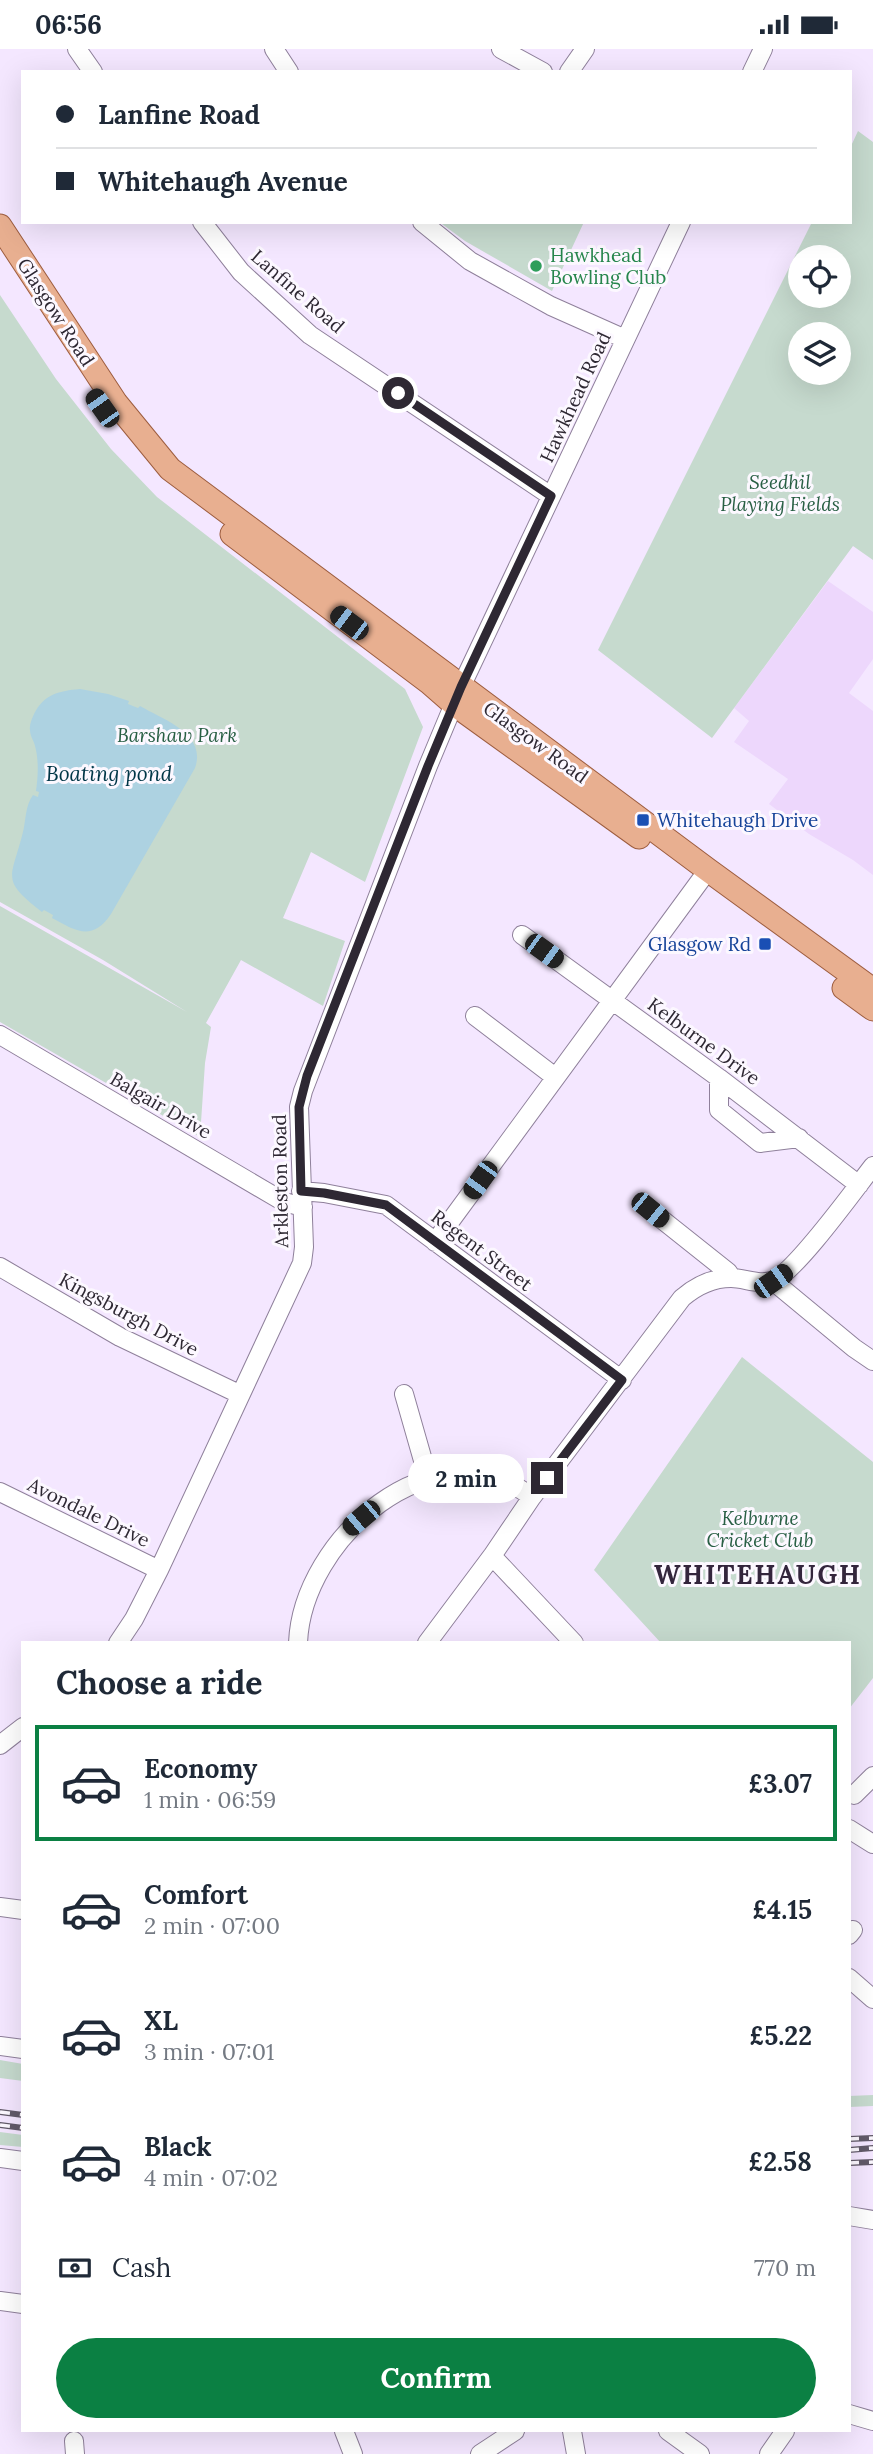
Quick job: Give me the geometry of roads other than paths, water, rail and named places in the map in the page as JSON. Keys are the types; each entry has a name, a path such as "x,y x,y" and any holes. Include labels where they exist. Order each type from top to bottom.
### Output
{"main road":[{"name":"Glasgow Road","path":"0,226 116,403 170,468 458,696 704,876 873,1009"},
{"name":"Glasgow Road","path":"0,253 113,424 166,484 430,683 458,696"},
{"name":"Glasgow Road","path":"704,876 873,990"}],"street":[{"path":"78,49 92,70"},
{"path":"274,49 288,70"},
{"path":"501,49 539,70"},
{"path":"570,70 585,49"},
{"path":"753,70 763,49"},
{"name":"Lanfine Road","path":"204,224 241,272 310,335 551,496"},
{"path":"424,224 470,261 551,306 625,339"},
{"name":"Hawkhead Road","path":"458,696 680,224"},
{"name":"Arkleston Road","path":"119,1641 159,1570 302,1263 299,1107 307,1076 458,696"},
{"path":"435,1242 704,876"},
{"name":"Kelburne Drive","path":"522,935 719,1078 859,1185"},
{"path":"475,1016 555,1077"},
{"name":"Balgair Drive","path":"0,1035 284,1202 302,1199"},
{"path":"719,1078 719,1110 760,1143 799,1138"},
{"path":"428,1641 532,1497 682,1298 705,1283 732,1278 752,1282 773,1281 791,1268 873,1166"},
{"name":"Regent Street","path":"302,1199 324,1193 386,1205 622,1380"},
{"path":"650,1210 732,1278"},
{"name":"Kingsburgh Drive","path":"0,1267 120,1337 239,1394"},
{"path":"773,1281 873,1361"},
{"path":"404,1394 428,1478"},
{"path":"298,1641 310,1588 325,1560 346,1532 378,1503 428,1478 480,1476 512,1484 532,1497"},
{"name":"Avondale Drive","path":"0,1492 159,1570"},
{"path":"492,1556 571,1641"},
{"path":"0,1745 21,1729"},
{"path":"854,1795 873,1776"},
{"path":"851,1830 873,1844"},
{"path":"0,1907 21,1910"},
{"path":"851,1980 873,1999"},
{"path":"0,2046 21,2049"},
{"path":"0,2158 21,2161"},
{"path":"851,2216 873,2220"},
{"path":"0,2301 21,2304"},
{"path":"851,2415 873,2421"},
{"path":"344,2432 353,2454"},
{"path":"572,2432 576,2454"},
{"path":"669,2432 700,2454"},
{"path":"769,2454 784,2432"},
{"path":"480,2454 506,2433"}],"water":[{"name":"Boating pond","path":"80,689 129,701 128,704 138,708 140,706 171,723 189,737 197,756 195,768 111,914 104,923 90,931 76,930 52,918 53,915 44,910 42,912 20,892 12,878 28,804 33,795 38,797 39,792 36,791 38,763 30,732 34,714 47,698"}],"railway":[{"path":"0,2112 21,2115"},
{"path":"0,2125 21,2128"},
{"path":"851,2139 873,2138"},
{"path":"851,2150 873,2148"},
{"path":"851,2163 873,2162"}],"place":[{"name":"Hawkhead Bowling Club","path":"536,266"},
{"name":"Whitehaugh Drive","path":"643,820"},
{"name":"Glasgow Rd","path":"765,944"}],"district":[{"name":"WHITEHAUGH","path":"758,1575"}],"park label":[{"name":"Seedhil Playing Fields","path":"780,493"},
{"name":"Barshaw Park","path":"177,735"},
{"name":"Kelburne Cricket Club","path":"760,1529"}]}
